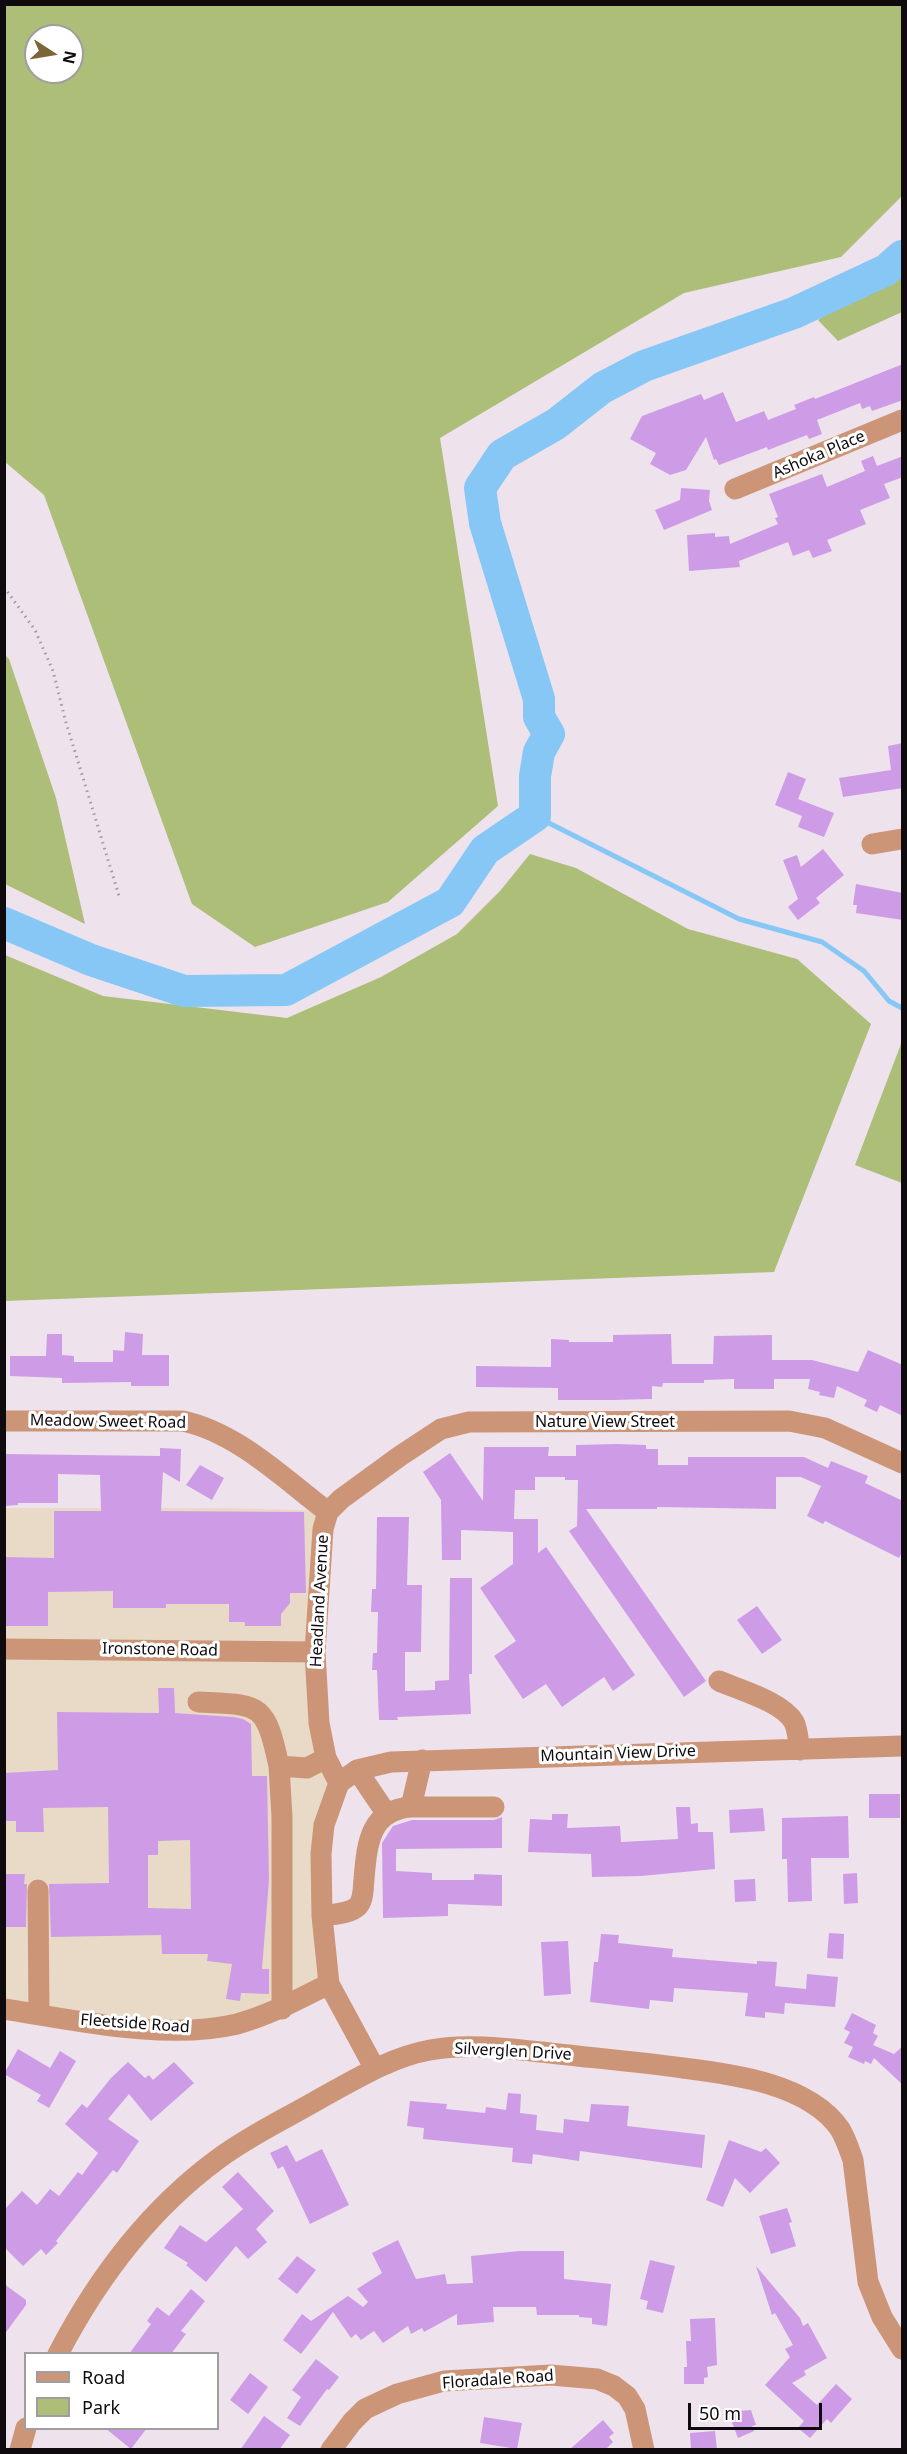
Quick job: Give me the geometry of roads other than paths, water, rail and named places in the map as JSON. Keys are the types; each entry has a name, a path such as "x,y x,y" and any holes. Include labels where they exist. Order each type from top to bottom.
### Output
{"street":[{"name":"Ashoka Place","path":"735,489 903,420"},
{"path":"872,844 903,839"},
{"name":"Meadow Sweet Road","path":"4,1421 183,1421 203,1425 222,1433 328,1512"},
{"name":"Nature View Street","path":"328,1512 342,1499 421,1441 441,1429 469,1422 789,1421 825,1428 903,1463"},
{"name":"Headland Avenue","path":"328,1512 323,1529 315,1652 320,1724 326,1758 339,1783"},
{"name":"Ironstone Road","path":"4,1649 315,1652"},
{"path":"719,1681 772,1703 787,1713 796,1726 800,1750"},
{"path":"198,1702 243,1704 260,1713 272,1731 279,1766 282,1817 282,2009"},
{"name":"Mountain View Drive","path":"339,1783 357,1770 391,1762 903,1746"},
{"path":"279,1766 307,1768 326,1758"},
{"path":"411,1807 422,1761"},
{"path":"357,1770 386,1813"},
{"path":"339,1783 324,1825 320,1874 329,1984 375,2069"},
{"path":"322,1916 351,1910 359,1905 363,1893 369,1843 376,1824 386,1813 398,1808 411,1807 494,1807"},
{"path":"38,1890 39,2014"},
{"name":"Fleetside Road","path":"4,2009 95,2023 162,2030 206,2029 237,2024 282,2009 329,1984"},
{"name":"Silverglen Drive","path":"59,2352 79,2316 117,2261 169,2200 193,2178 251,2137 375,2069 407,2055 433,2049 490,2048 703,2070 766,2083 792,2093 829,2117 846,2141 853,2160 868,2282 882,2317 903,2349"},
{"name":"Floradale Road","path":"331,2450 365,2409 397,2394 444,2381 551,2375 597,2379 614,2386 627,2396 635,2409 644,2450"},
{"path":"20,2450 25,2430"}],"waterway":[{"path":"4,923 91,960 184,991 286,990 450,902 485,850 535,816 535,776 539,752 549,734 539,717 539,699 485,523 480,488 502,455 556,424 602,388 644,366 794,313 886,270 902,256"},
{"path":"535,816 739,919 822,942 864,971 889,1001 902,1008"}]}
